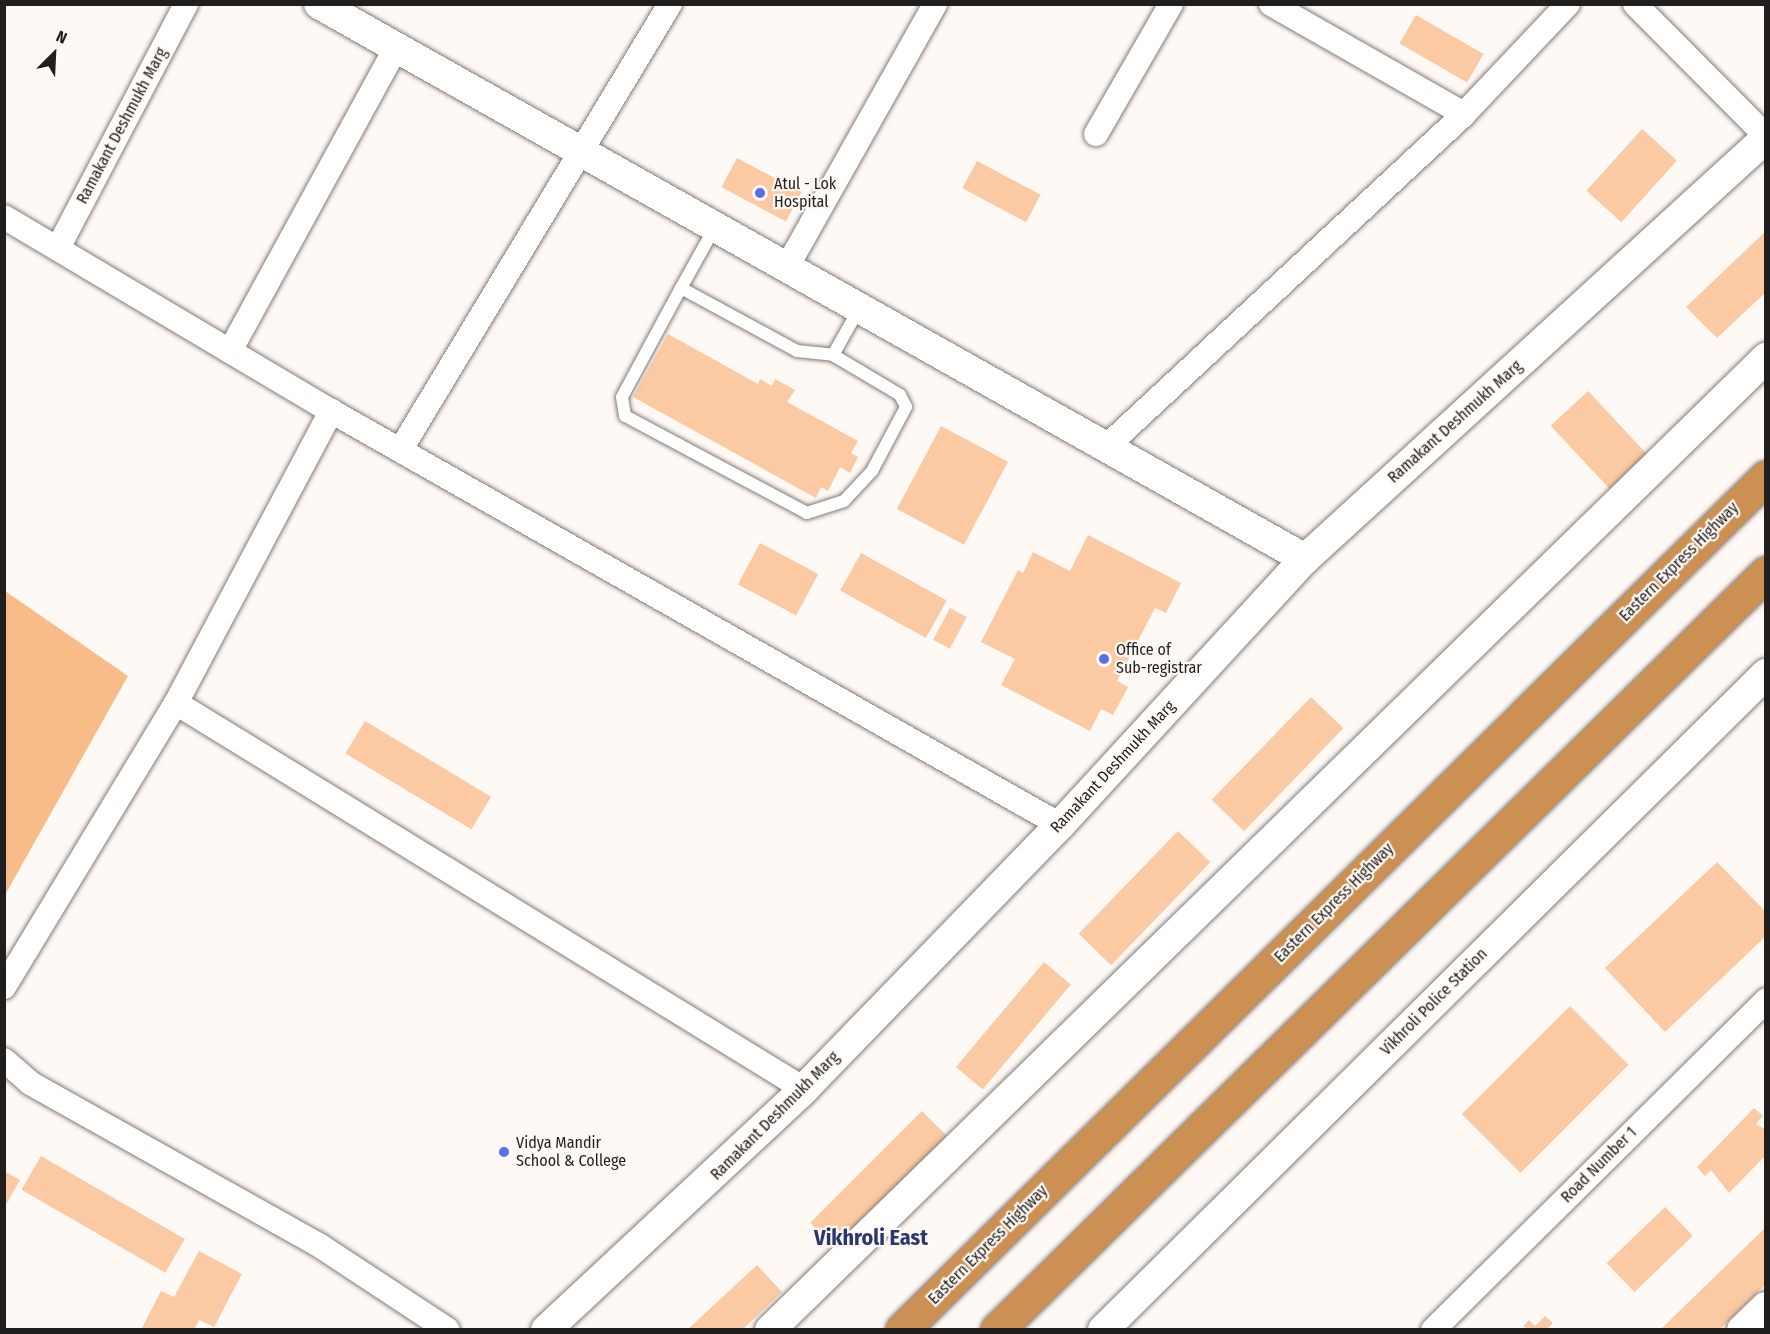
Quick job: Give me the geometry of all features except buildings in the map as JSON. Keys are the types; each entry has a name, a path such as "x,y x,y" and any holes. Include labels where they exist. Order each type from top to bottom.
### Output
{"highway":[{"name":"Eastern Express Highway","path":"902,1329 1766,477"},
{"path":"997,1329 1766,573"}],"street":[{"name":"Ramakant Deshmukh Marg","path":"58,248 186,4"},
{"path":"319,4 1305,559"},
{"path":"401,449 578,150 670,4"},
{"path":"787,267 935,4"},
{"path":"1096,134 1171,4"},
{"path":"1106,447 1464,114 1568,4"},
{"path":"1635,4 1766,137"},
{"path":"1284,8 1464,114"},
{"path":"230,351 396,48"},
{"name":"Ramakant Deshmukh Marg","path":"546,1329 804,1089 1060,825 1305,559 1766,137"},
{"path":"4,217 331,411 1060,825"},
{"path":"770,1329 1766,358"},
{"path":"4,987 176,703 331,411"},
{"name":"Vikhroli Police Station","path":"1103,1329 1766,674"},
{"path":"176,703 804,1089"},
{"name":"Road Number 1","path":"1433,1329 1766,1000"},
{"path":"4,1060 30,1083 319,1245 448,1329"},
{"path":"1742,1329 1766,1307"}],"lane":[{"path":"681,288 797,351 833,355 900,395 906,407 872,471 844,501 807,513 625,416 622,397 681,288 716,227"},
{"path":"833,355 859,308"}],"shaded area":[{"path":"5,591 128,676 5,895"}],"place":[{"name":"Atul - Lok Hospital","path":"760,193"},
{"name":"Office of Sub-registrar","path":"1104,659"},
{"name":"Vidya Mandir School & College","path":"504,1152"}],"district":[{"name":"Vikhroli East","path":"871,1238"}]}
